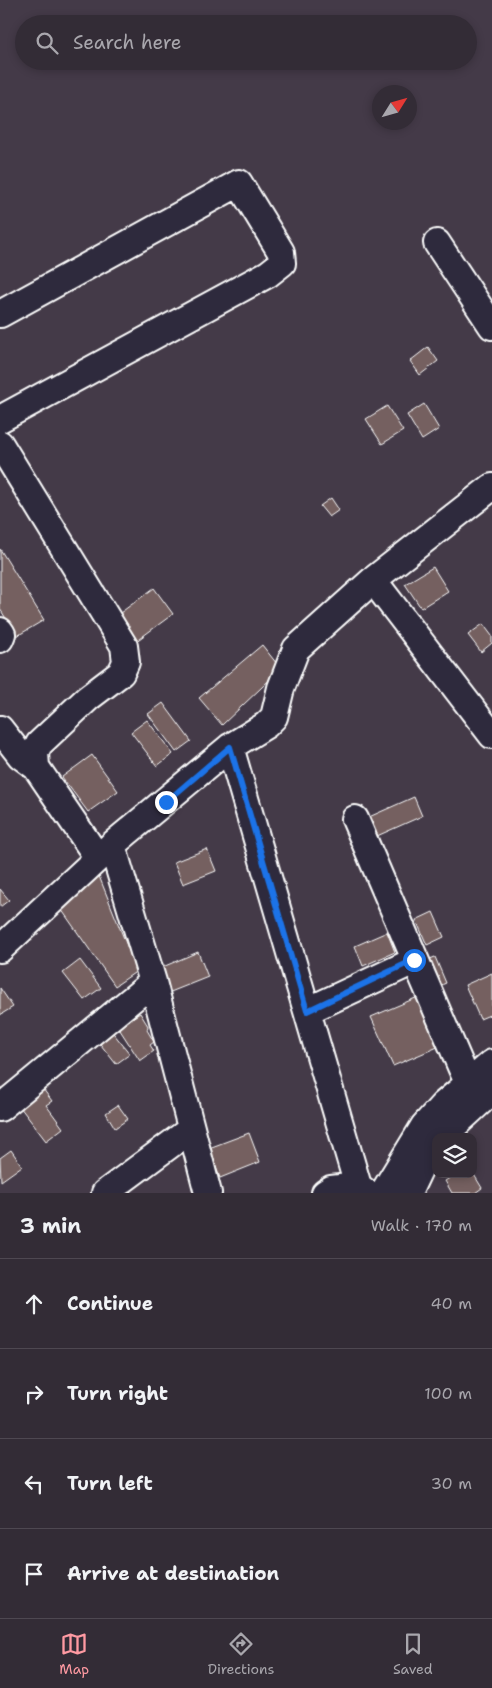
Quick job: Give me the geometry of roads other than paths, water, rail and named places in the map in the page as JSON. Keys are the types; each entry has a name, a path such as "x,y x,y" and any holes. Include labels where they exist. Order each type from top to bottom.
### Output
{"street":[{"path":"0,314 239,183 281,252 282,263 268,274 0,419"},
{"path":"437,243 492,326"},
{"path":"0,444 124,646 126,662 120,672 88,698 40,744 35,753 36,767"},
{"path":"0,949 105,851 230,747 266,725 274,717 281,688 296,649 372,580 492,487"},
{"path":"372,580 489,724"},
{"path":"0,631 2,634 0,639"},
{"path":"0,729 21,756 36,767 105,851 153,982 190,1130 208,1193"},
{"path":"230,747 307,1011 362,1190 331,1190 326,1193"},
{"path":"355,819 414,960 480,1087"},
{"path":"307,1011 414,960"},
{"path":"0,1108 153,982"},
{"path":"445,1133 480,1087 492,1063"},
{"path":"383,1193 424,1126 480,1087"},
{"path":"105,1193 190,1130"},
{"path":"408,1193 425,1157 432,1149"}]}
